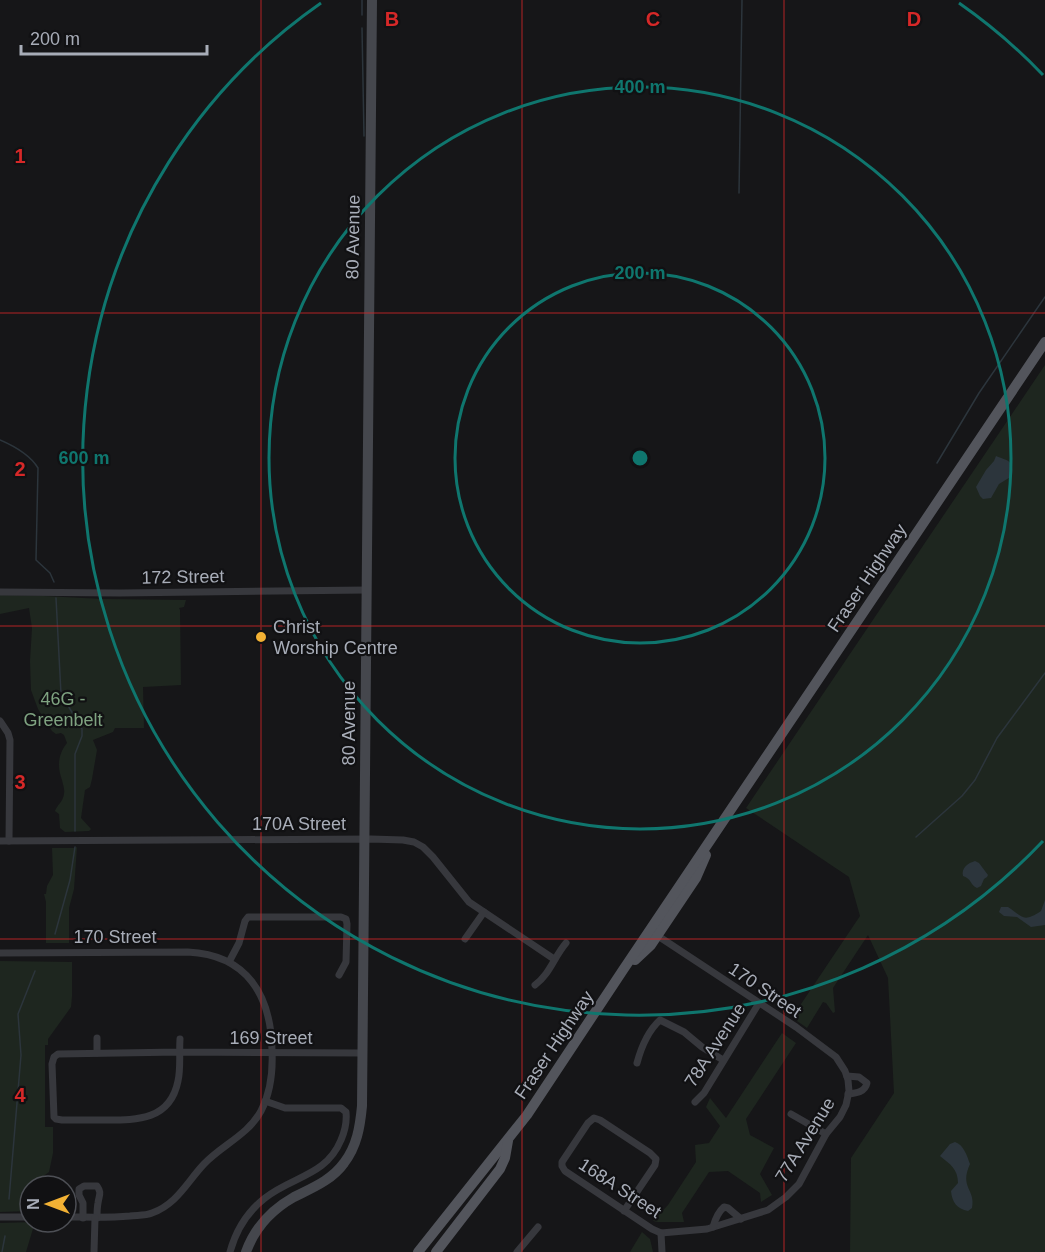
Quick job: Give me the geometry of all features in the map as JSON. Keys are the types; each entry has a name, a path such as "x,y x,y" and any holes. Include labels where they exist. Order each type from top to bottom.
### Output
{"main road":[{"name":"80 Avenue","path":"246,1252 255,1232 270,1214 292,1198 328,1179 342,1166 357,1140 360,1127 365,839 372,0"},
{"name":"Fraser Highway","path":"418,1252 527,1115 1045,342"},
{"name":"Fraser Highway","path":"623,970 658,936 696,878 716,832"},
{"path":"675,909 686,885 684,879"},
{"name":"Fraser Highway","path":"436,1252 500,1169 510,1138"}],"street":[{"name":"172 Street","path":"0,592 367,590"},
{"path":"0,721 10,738 9,841"},
{"name":"170A Street","path":"0,841 403,840 420,845 431,854 467,900 554,959"},
{"path":"465,939 484,912"},
{"path":"229,962 240,943 244,921 248,917 335,916 345,918 347,924 346,962 339,975"},
{"name":"170 Street","path":"658,936 827,1050 840,1062 847,1076 859,1077 867,1083 862,1091 848,1094"},
{"path":"535,985 547,974 554,959 566,943"},
{"name":"170 Street","path":"0,953 188,952 210,955 229,962 255,985 265,1003 271,1024 273,1053 271,1080 266,1101"},
{"name":"78A Avenue","path":"695,1102 704,1093 759,1003"},
{"path":"637,1063 645,1040 660,1020 682,1030 723,1060"},
{"path":"97,1038 97,1053"},
{"path":"179,1052 180,1039"},
{"name":"169 Street","path":"179,1052 179,1077 175,1092 166,1105 153,1115 128,1120 62,1120 55,1118 52,1063 55,1055 62,1053 179,1052 362,1053"},
{"name":"77A Avenue","path":"768,1210 782,1201 795,1188 826,1134 844,1111 848,1094 847,1076"},
{"path":"78,1218 147,1214 170,1203 183,1192 205,1163 252,1124 266,1101 285,1108 342,1108 346,1114 345,1128 337,1148 323,1166 275,1191 251,1210 238,1231 230,1252"},
{"path":"791,1114 826,1134"},
{"name":"168A Street","path":"624,1212 656,1160 650,1153 594,1118 568,1152 562,1166 565,1171 624,1212 652,1229 661,1233 713,1227 768,1210"},
{"path":"83,1218 79,1189 84,1186 97,1186 101,1196 98,1202 94,1252"},
{"path":"713,1227 724,1207 741,1219"},
{"path":"0,1217 18,1217"},
{"path":"517,1252 538,1227"},
{"path":"661,1233 662,1252"}],"green space":[{"path":"1045,365 1045,1252 850,1252 851,1158 894,1093 888,978 868,935 833,988 835,1012 833,1013 823,1002 807,1028 797,1021 798,1019 793,1016 860,916 849,877 746,808"},
{"name":"46G - Greenbelt","path":"0,595 186,600 184,607 179,608 181,685 143,687 144,728 115,728 113,732 93,740 97,750 90,787 85,790 81,818 91,829 89,831 65,832 60,828 59,814 55,811 64,794 59,761 67,743 64,735 52,731 38,709 31,690 32,628 29,608 0,614"},
{"path":"77,847 74,889 69,908 69,943 46,943 44,894 46,894 47,886 53,875 52,848"},
{"path":"0,961 72,962 71,1007 48,1039 48,1045 45,1045 45,1127 53,1127 53,1153 49,1172 46,1174 18,1174 18,1211 0,1212"},
{"path":"782,1033 796,1043 746,1119 750,1135 774,1148 760,1174 772,1195 761,1202 760,1193 728,1171 709,1172 682,1213 684,1222 653,1221 668,1205 696,1162 695,1145 709,1143 720,1126 706,1107 710,1098 726,1118"},
{"path":"18,1222 18,1234 31,1234 26,1252 0,1252 0,1223"},
{"path":"642,1232 650,1239 653,1252 630,1252"}],"shaded area":[{"path":"996,456 1010,462 1012,476 999,484 991,498 983,499 976,487"},
{"path":"975,861 988,875 977,888 963,876 966,866"},
{"path":"1045,900 1045,925 1031,927 1017,917 1004,916 999,912 1001,907 1008,907 1027,918 1041,911"},
{"path":"955,1142 963,1148 970,1164 966,1178 973,1202 972,1208 968,1211 961,1209 954,1202 951,1191 958,1183 957,1174 953,1167 940,1156 950,1144"}],"waterway":[{"path":"362,0 362,15"},
{"path":"739,193 742,0"},
{"path":"362,28 364,136"},
{"path":"937,463 979,393 1045,297"},
{"path":"0,440 21,451 38,468 36,560 50,573 54,582"},
{"path":"56,598 61,694 82,729 82,736 75,754 75,831"},
{"path":"916,837 962,796 975,780 997,738 1045,673"},
{"path":"55,934 70,880 75,847"},
{"path":"9,1199 21,1055 18,1014 35,971"},
{"path":"2,1252 5,1236"}],"place":[{"name":"Christ Worship Centre","path":"261,637"}]}
